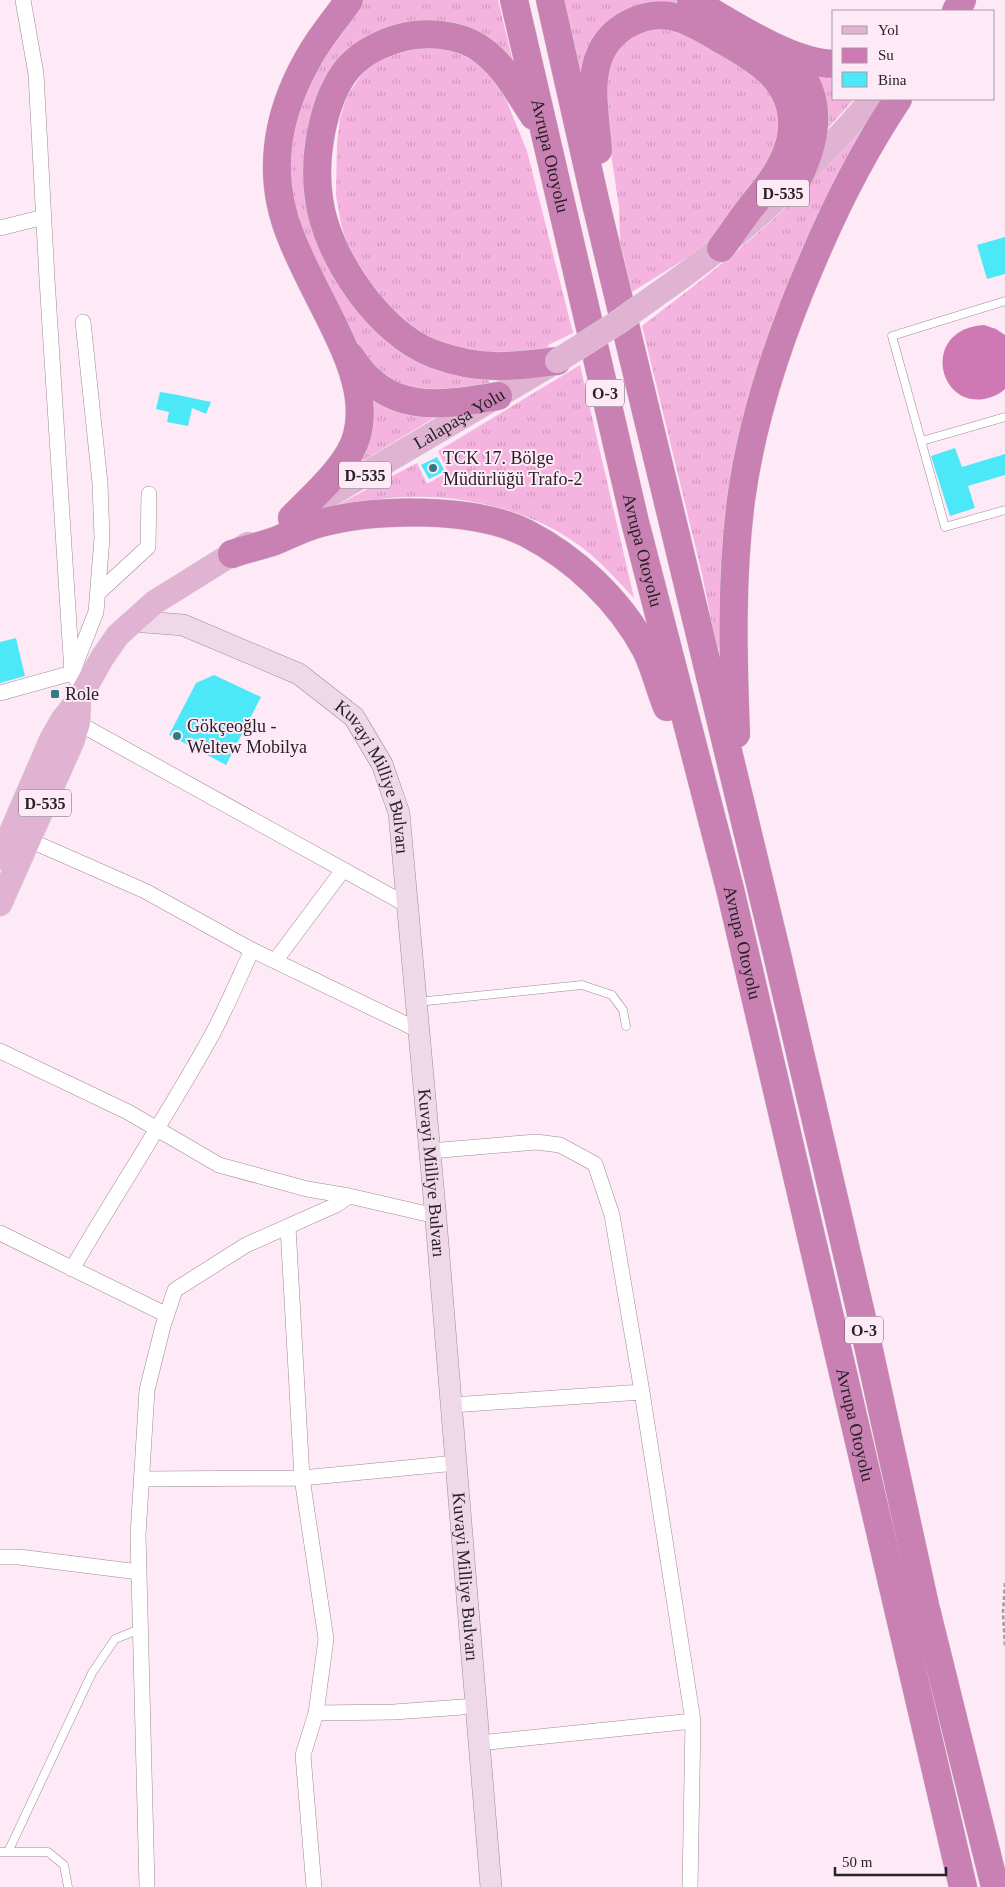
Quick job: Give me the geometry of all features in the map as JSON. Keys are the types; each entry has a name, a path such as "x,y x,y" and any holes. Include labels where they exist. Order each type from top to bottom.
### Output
{"highway":[{"path":"292,518 342,464 357,436 359,422 358,393 352,370 344,347 291,238 282,210 276,180 277,146 285,110 308,58 349,0"},
{"name":"Avrupa Otoyolu","path":"514,0 635,522 703,783 828,1302 964,1887"},
{"name":"Avrupa Otoyolu","path":"550,0 596,204 835,1200 923,1596 995,1887"},
{"path":"691,0 774,47 787,57 799,71 813,98 816,113 814,131 806,161 797,180"},
{"path":"596,204 599,162 594,101 597,66 602,52 610,40 629,24 654,15 680,18 694,23 766,67 781,85 791,111 792,130 787,151 779,170 770,185 722,248"},
{"path":"544,129 513,83 485,52 468,42 448,36 426,34 405,36 370,50 348,69 339,83 324,123 319,145 319,199 329,238 341,263 375,311 410,342 432,354 478,366 519,366 557,361"},
{"path":"774,47 809,60 832,64"},
{"path":"733,773 736,743 733,660 736,563 741,501 749,453 773,365 795,301 848,183 866,149 897,100"},
{"path":"344,347 358,368 390,395 399,399 426,404 470,401 498,396"},
{"path":"232,554 321,523 379,513 433,513 462,516 495,522 524,532 552,549 592,580 633,629 646,651 676,729 703,783"}],"main road":[{"path":"945,10 953,0"},
{"path":"950,10 961,0"},
{"name":"D-535","path":"722,248 797,180 871,100"},
{"name":"Lalapaşa Yolu","path":"232,554 602,333 722,248"},
{"name":"D-535","path":"0,858 52,738 78,688 132,621 155,602 232,554"},
{"name":"D-535","path":"0,904 72,742 78,723 78,688"}],"street":[{"path":"23,0 36,74 44,217 78,688"},
{"path":"0,228 44,217"},
{"path":"78,688 96,612 102,538 100,482 83,322"},
{"path":"98,593 148,547 149,494"},
{"name":"Kuvayi Milliye Bulvarı","path":"132,621 183,625 299,674 354,717 382,764 399,813 436,1216 491,1887"},
{"path":"0,693 78,688"},
{"path":"78,723 407,905"},
{"path":"29,840 145,891 252,950 418,1030"},
{"path":"275,961 343,870"},
{"path":"72,1269 112,1200 158,1129 214,1031 252,950"},
{"path":"0,1051 128,1112 219,1165 308,1189 349,1196 436,1216"},
{"path":"430,1151 536,1142 560,1146 594,1164 612,1215 642,1392 693,1721 690,1887"},
{"path":"147,1887 138,1535 147,1390 166,1315 175,1290 246,1245 336,1205 349,1196"},
{"path":"288,1226 302,1478 326,1639 316,1714 303,1755 314,1887"},
{"path":"0,1233 166,1315"},
{"path":"452,1406 642,1392"},
{"path":"142,1479 302,1478 456,1463"},
{"path":"0,1557 19,1557 139,1572"},
{"path":"316,1714 394,1712 476,1706"},
{"path":"479,1743 693,1721"}],"lane":[{"path":"1005,301 892,336 945,527 1005,510"},
{"path":"922,441 1005,418"},
{"path":"415,1002 582,985 612,995 622,1010 626,1026"},
{"path":"68,1887 64,1865 48,1852 4,1852 92,1673 114,1639 140,1629"}],"path":[{"path":"1005,1583 1003,1613 1005,1647"}],"green space":[{"path":"360,0 498,0 515,70 423,22 319,103 342,285 487,375 490,384 476,391 400,389 363,362 295,227 287,128 325,47"},
{"path":"564,0 677,0 685,5 642,9 584,94"},
{"path":"659,24 694,36 770,86 782,114 773,159 717,234 690,256 632,292 620,241 619,207 601,88 615,48 641,27"},
{"path":"440,46 479,61 503,92 527,151 573,333 548,345 549,349 493,359 443,346 399,318 379,297 349,251 341,224 336,195 337,144 340,118 347,96 368,65 400,49"},
{"path":"805,67 832,72 832,100 853,100 822,135"},
{"path":"870,116 783,305 724,647 717,649 702,574 642,326 714,270 766,226 817,176"},
{"path":"580,365 634,598 597,560 573,541 552,528 505,509 455,499 404,497 373,500 324,512 417,463 427,484 448,472 438,451"},
{"path":"365,395 444,412 349,469"}],"water":[{"path":"984,325 996,329 1005,335 1005,389 993,397 984,399 968,398 955,391 947,380 943,366 944,352 951,339 964,330"}],"building":[{"path":"1005,237 1005,274 987,279 977,245"},
{"path":"160,392 211,402 206,414 192,408 188,426 167,422 169,412 156,409"},
{"path":"955,448 962,467 1005,454 1005,475 968,486 975,508 950,516 931,456"},
{"name":"TCK 17. Bölge Müdürlüğü Trafo-2","path":"437,457 445,471 429,479 421,465"},
{"path":"16,638 25,676 0,683 0,642"},
{"path":"214,675 261,697 226,765 169,735 196,683"}],"place":[{"name":"TCK 17. Bölge Müdürlüğü Trafo-2","path":"433,468"},
{"name":"Role","path":"55,694"},
{"name":"Gökçeoğlu - Weltew Mobilya","path":"177,736"}]}
